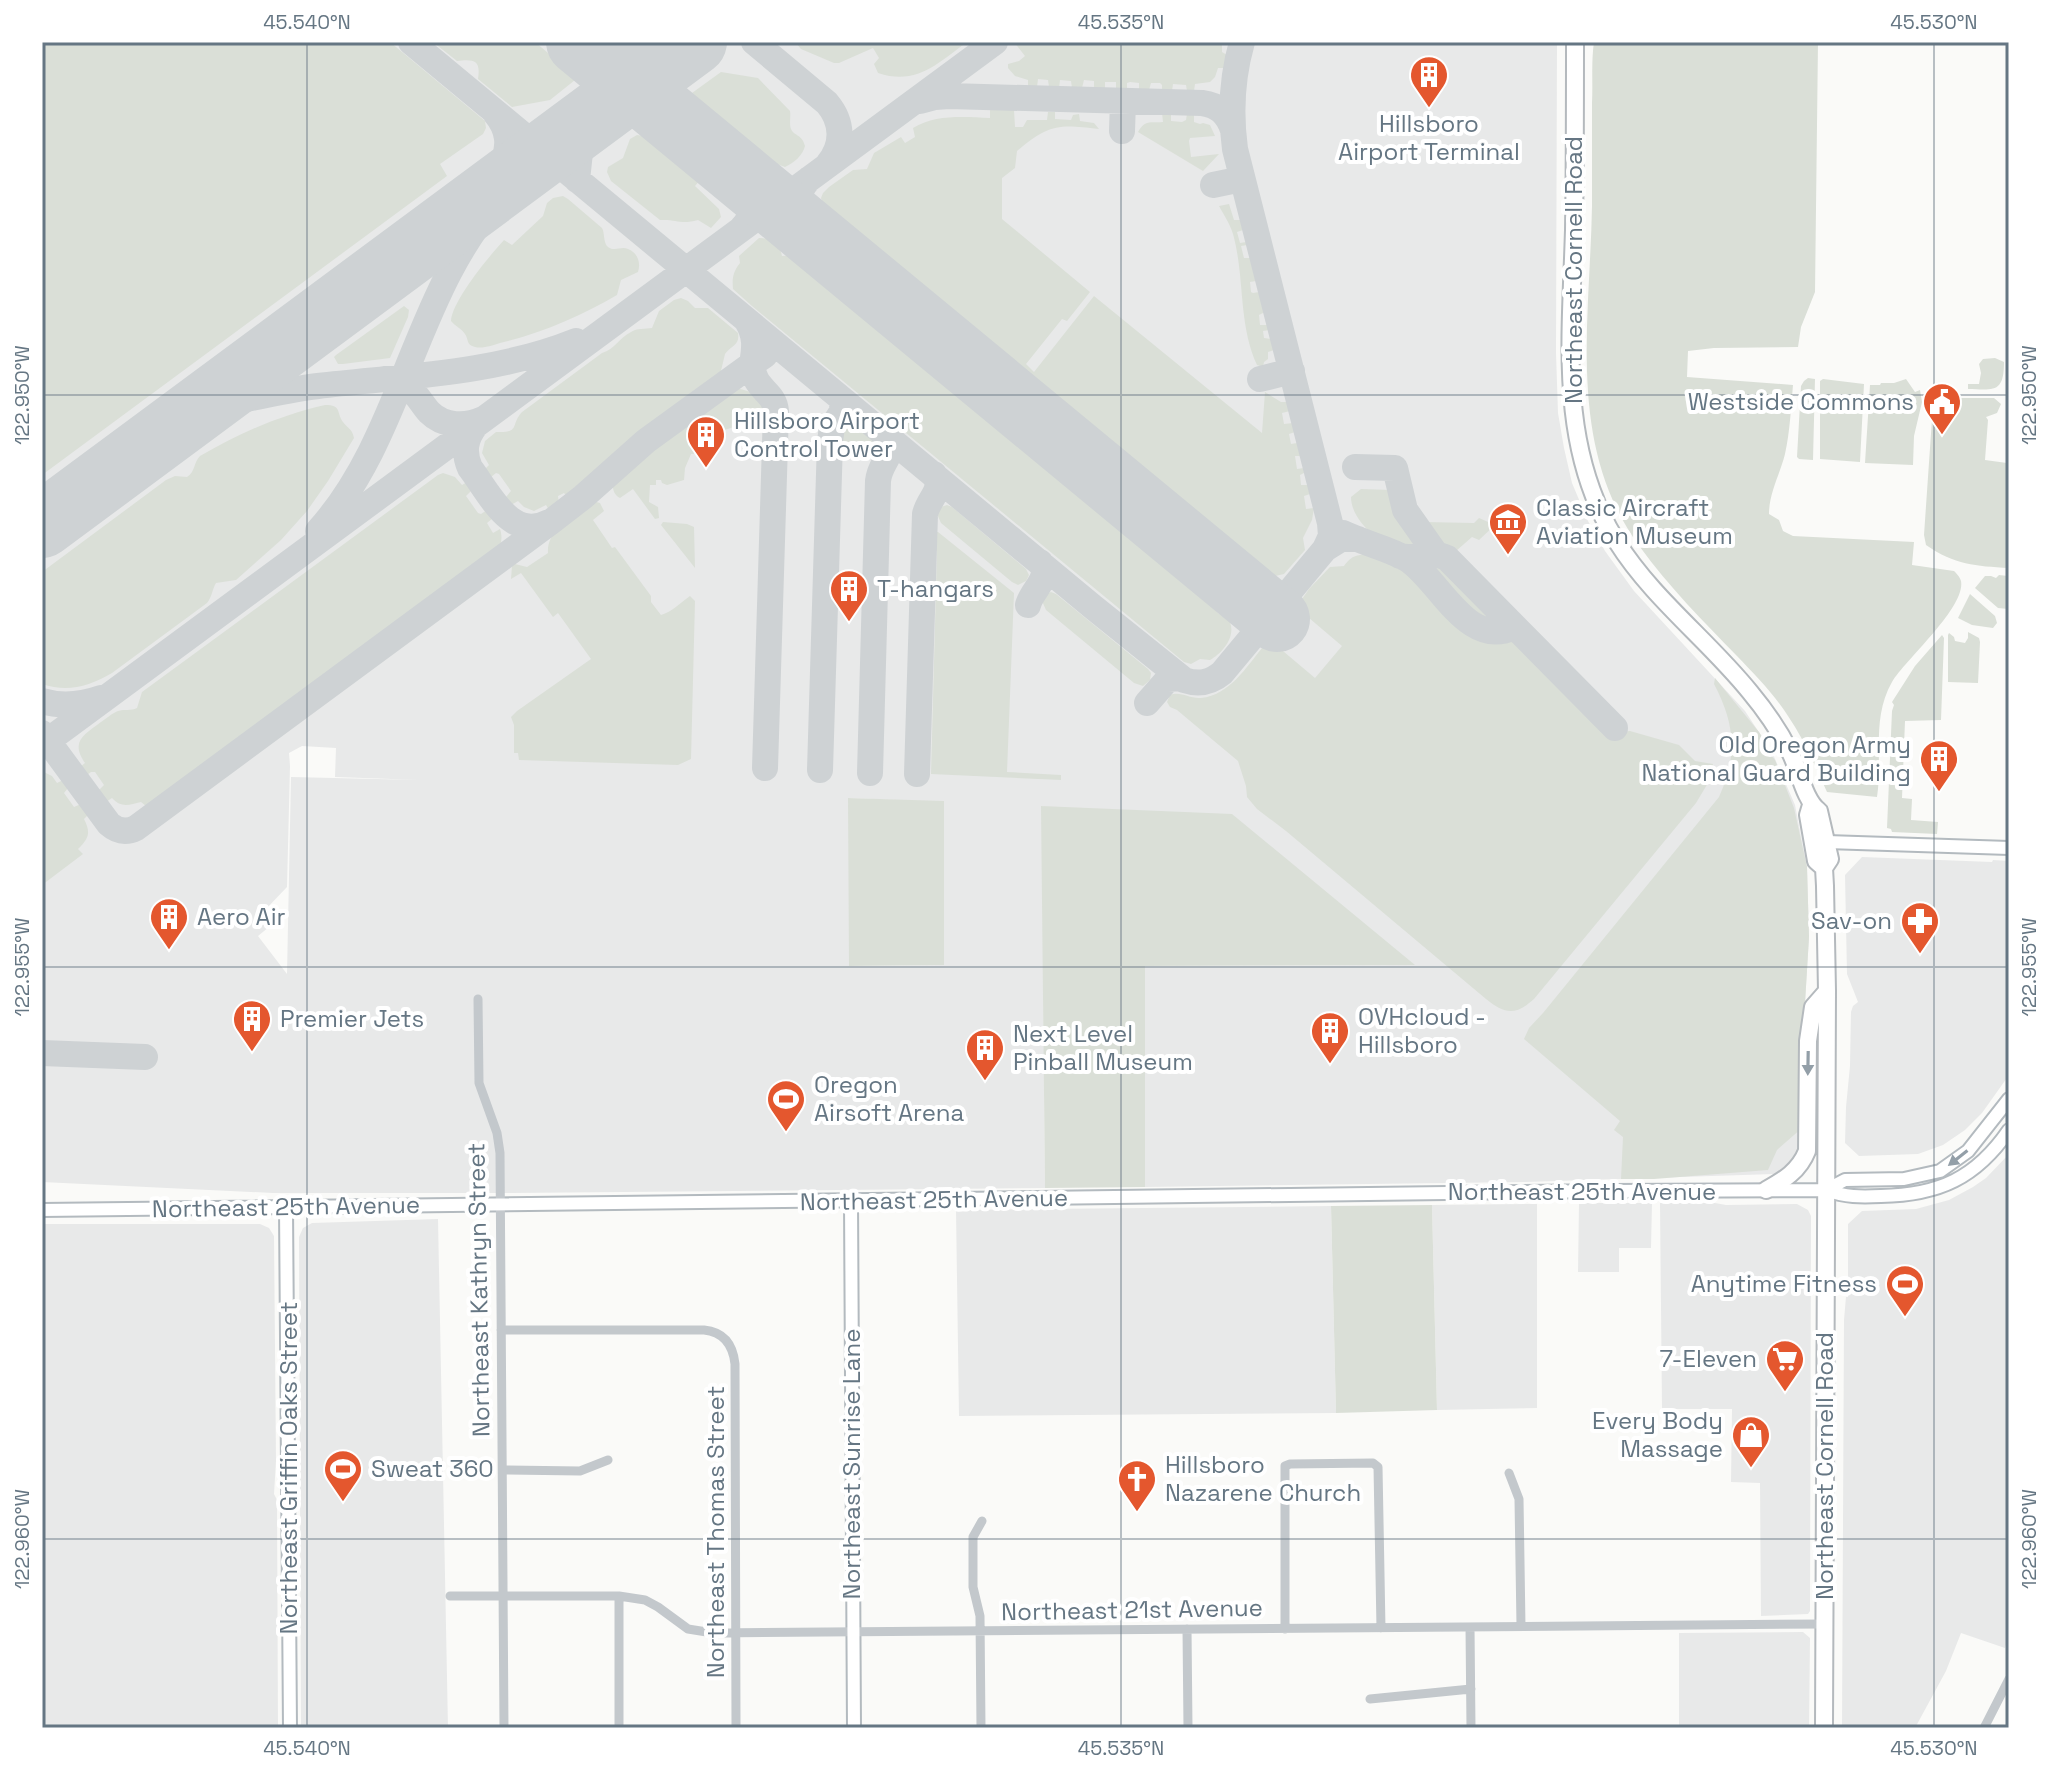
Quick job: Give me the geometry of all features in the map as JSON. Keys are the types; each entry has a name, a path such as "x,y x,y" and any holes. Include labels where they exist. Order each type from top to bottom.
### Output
{"highway":[{"name":"Northeast Cornell Road","path":"1575,42 1570,384 1579,449 1587,477 1619,546 1655,592 1726,664 1772,721 1792,756 1811,805 1819,811 1830,859 1824,868 1827,991 1824,1728"},
{"name":"Northeast Cornell Road","path":"1811,805 1808,815 1816,861 1824,868"},
{"path":"1766,1190 1792,1173 1807,1151 1808,1041 1813,1007 1827,991"}],"main road":[{"path":"1827,842 2009,848"},
{"name":"Northeast 25th Avenue","path":"1826,1190 1845,1180 1904,1179 1940,1171 1974,1144 2009,1099"},
{"name":"Northeast 25th Avenue","path":"42,1210 1766,1190 1826,1190 1846,1197 1906,1196 1937,1190 1959,1179 1983,1162 2009,1130"},
{"name":"Northeast Sunrise Lane","path":"851,1201 854,1728"},
{"name":"Northeast Griffin Oaks Street","path":"286,1208 290,1728"}],"street":[{"name":"Northeast Kathryn Street","path":"478,999 479,1083 497,1133 500,1153 504,1728"},
{"name":"Northeast Thomas Street","path":"501,1330 704,1330 726,1339 734,1354 735,1364 736,1728"},
{"path":"503,1470 580,1471 608,1460"},
{"path":"1285,1629 1284,1469 1287,1464 1373,1463 1378,1467 1381,1628"},
{"path":"1509,1473 1519,1499 1521,1626"},
{"path":"981,1728 980,1616 973,1587 973,1537 982,1521"},
{"name":"Northeast 21st Avenue","path":"450,1596 619,1596 645,1600 688,1629 713,1633 1824,1624"},
{"path":"619,1596 619,1728"},
{"path":"1470,1627 1471,1728"},
{"path":"1187,1629 1188,1728"},
{"path":"1984,1728 2009,1679"},
{"path":"1370,1699 1471,1689"}],"shaded area":[{"path":"42,42 1557,42 1558,413 1572,483 1605,551 1634,591 1745,711 1772,752 1795,805 1807,867 1809,937 1803,1036 1802,1138 1793,1162 1782,1172 1525,1182 1145,1187 1144,966 1413,965 1042,806 1045,1188 273,1193 42,1182","holes":["302,746 336,748 335,777 420,780 291,777 287,974 258,936 275,922 266,909 287,887 289,753","849,798 944,802 943,965 849,966"]},
{"path":"42,42 390,42 485,121 486,128 483,134 440,164 447,176 42,475"},
{"path":"433,42 535,42 573,74 575,80 550,100 512,107 478,79 475,62 457,61"},
{"path":"795,42 967,42 926,70 904,77 878,73 874,64 879,58 873,48 834,63 801,49"},
{"path":"1014,42 1218,42 1222,45 1222,52 1227,55 1224,68 1218,68 1210,82 1195,84 1194,91 1187,91 1186,85 1173,84 1172,91 1162,91 1160,83 1151,83 1149,90 1139,90 1139,83 1130,82 1127,89 1116,89 1116,82 1105,82 1105,89 1094,89 1094,81 1084,80 1082,88 1072,88 1071,81 1060,80 1059,88 1049,87 1048,80 1038,79 1037,87 1028,87 1028,80 1015,76 1008,68 1008,64 1025,56"},
{"path":"1594,42 1818,42 1815,292 1801,327 1798,347 1688,351 1687,377 1793,385 1787,446 1769,506 1769,514 1779,520 1783,531 1793,536 1914,542 1912,565 1954,571 1960,580 1960,592 1954,605 1899,672 1886,696 1880,724 1877,797 1827,792 1799,734 1777,700 1674,590 1640,547 1617,508 1601,468 1592,426 1587,339"},
{"path":"721,72 758,78 790,111 791,129 805,146 795,161 785,167 772,159 754,156 693,107 692,93"},
{"path":"990,110 1014,110 1015,127 1023,127 1027,120 1047,120 1048,112 1055,112 1055,119 1071,120 1073,115 1079,114 1080,121 1094,123 1099,129 1063,127 1038,135 1017,151 1015,168 1002,178 1002,219 1090,292 1067,321 1062,319 1026,364 1034,372 1094,296 1262,433 1265,392 1281,402 1287,402 1290,411 1282,413 1284,424 1293,423 1295,432 1289,434 1291,444 1297,443 1300,456 1295,456 1297,469 1304,468 1304,473 1300,475 1301,485 1308,485 1310,494 1304,496 1306,509 1314,508 1303,538 1305,550 1284,574 1271,577 1263,573 1259,564 1241,562 846,234 839,227 835,214 824,208 821,198 829,187 853,170 867,169 874,153 901,137 905,143 915,137 913,128 941,118 990,118"},
{"path":"1162,113 1171,113 1171,121 1182,122 1187,114 1194,114 1194,122 1210,125 1215,136 1190,138 1189,141 1191,157 1219,154 1203,171 1138,132 1146,123 1163,122"},
{"path":"637,135 650,137 701,179 695,186 719,209 721,217 711,228 698,220 660,220 611,181 608,167 623,158 630,139"},
{"path":"563,196 602,228 608,247 625,248 634,253 639,262 638,272 621,280 617,295 561,323 488,346 470,345 464,332 451,321 458,302 504,240 512,245 543,216 547,203"},
{"path":"1229,204 1234,220 1241,220 1243,230 1237,232 1240,243 1246,242 1247,245 1241,246 1244,258 1250,258 1256,281 1250,282 1251,292 1259,292 1265,312 1259,315 1260,325 1268,325 1269,330 1263,331 1264,338 1271,339 1274,350 1268,352 1263,367 1257,365 1251,349 1244,317 1237,250 1232,230 1219,206"},
{"path":"759,238 774,239 782,256 800,257 855,299 1101,502 1213,599 1220,615 1227,617 1231,629 1231,636 1220,652 1210,660 1200,659 1191,664 1184,662 733,289 739,256"},
{"path":"681,298 695,308 708,308 738,333 736,343 725,354 720,375 629,443 568,498 564,493 558,496 559,505 550,512 546,505 534,511 518,501 511,505 506,497 511,491 499,474 491,477 485,469 489,465 482,453 485,441 496,432 512,430 522,412 627,334 652,328 659,311"},
{"path":"404,306 409,310 408,317 390,358 338,364 336,355"},
{"path":"1995,358 2004,362 2002,379 1996,388 1968,389 1968,384 1979,384 1979,364 1983,359"},
{"path":"1808,378 1815,379 1813,460 1797,457 1801,386"},
{"path":"1906,379 1915,392 1920,390 1922,402 1914,436 1913,465 1865,463 1870,385"},
{"path":"1820,381 1864,384 1860,462 1820,459"},
{"path":"734,388 761,398 767,414 751,413 750,427 721,431 721,448 691,454 684,480 667,485 656,480 656,485 650,485 649,502 658,507 659,518 655,519 633,489 620,498 616,495 613,481"},
{"path":"1951,398 1994,398 2001,404 1997,413 1986,417 1985,460 2007,463 2009,445 2009,568 1966,563 1946,557 1926,545 1924,535 1932,419 1935,406"},
{"path":"325,405 336,408 354,438 307,511 281,540 236,580 216,583 207,603 112,673 78,687 61,688 42,684 42,572 166,480 175,476 187,477 200,456 261,426"},
{"path":"848,427 861,431 872,441 876,449 872,457 859,455 842,440 842,434"},
{"path":"443,473 455,477 462,485 467,482 472,490 466,496 478,513 487,510 493,518 487,523 493,533 500,529 498,552 149,805 141,802 122,804 112,798 106,802 98,791 104,785 95,772 87,775 80,767 85,763 79,744 85,735 116,712 137,708 142,692"},
{"path":"1361,489 1391,490 1399,514 1420,547 1409,549 1386,543 1366,528 1353,508 1351,497"},
{"path":"593,501 600,503 604,511 593,520 651,596 651,602 661,615 690,596 695,601 691,759 678,765 519,760 518,753 514,753 511,717 591,659 558,613 553,617 521,573 511,579 512,566 527,567 548,553 557,530"},
{"path":"947,505 1026,569 1029,575 1026,581 1018,585 1012,582 941,523 937,514 941,507"},
{"path":"1479,518 1495,525 1479,540 1472,537 1456,551 1440,544 1421,521 1474,523"},
{"path":"663,522 694,527 695,568 661,525"},
{"path":"933,532 938,532 1014,593 1007,772 1061,775 1061,780 931,774 937,551 930,547"},
{"path":"1369,553 1409,568 1470,631 1516,642 1598,726 1611,733 1630,731 1679,745 1695,761 1713,764 1711,778 1696,803 1534,999 1515,1010 1499,1008 1486,999 1257,809 1247,797 1238,761 1167,702 1174,694 1201,698 1221,692 1268,644 1277,646 1315,678 1342,646 1302,612 1300,602 1330,567 1344,566 1352,558"},
{"path":"1432,563 1448,571 1501,626 1488,626 1476,620 1422,565"},
{"path":"1999,575 2008,576 2008,609 1998,608 1975,588 1985,576 1996,578"},
{"path":"1051,592 1148,669 1150,680 1143,686 1134,683 1046,610 1042,601"},
{"path":"1970,594 1995,616 1997,623 1993,628 1972,625 1958,618"},
{"path":"1968,632 1979,638 1980,642 1978,683 1948,682 1948,635 1955,641 1965,643"},
{"path":"1942,635 1941,720 1905,721 1902,798 1912,799 1911,820 1938,822 1937,834 1892,832 1887,828 1892,702 1915,666"},
{"path":"1715,678 1759,732 1764,747 1775,760 1794,808 1807,867 1809,937 1802,1128 1777,1150 1768,1170 1621,1179 1623,1137 1614,1130 1620,1121 1524,1039 1529,1028 1719,797 1729,767 1732,740 1726,713 1714,684"},
{"path":"42,771 57,783 63,780 68,788 64,793 74,807 81,804 88,815 84,819 88,832 78,849 83,854 42,885"},
{"path":"848,798 944,801 944,965 849,966"},
{"path":"1041,806 1232,814 1415,965 1145,966 1145,1187 1045,1188"},
{"path":"1862,857 2009,861 2009,1075 1982,1113 1965,1130 1943,1145 1918,1154 1859,1156 1845,1143 1851,1012 1858,1002 1847,974 1845,875"},
{"path":"2009,1154 2009,1634 2005,1648 1961,1633 1946,1671 1915,1728 1842,1728 1844,1320 1848,1297 1848,1224 1862,1211 1916,1209 1949,1200 1986,1178"},
{"path":"1579,1203 1652,1203 1651,1248 1619,1248 1619,1272 1578,1272"},
{"path":"1660,1203 1797,1204 1808,1210 1811,1216 1808,1614 1761,1616 1760,1483 1731,1482 1732,1409 1662,1409"},
{"path":"1537,1204 1537,1408 1437,1410 1432,1205"},
{"path":"1432,1205 1437,1410 1336,1413 1331,1206"},
{"path":"1331,1206 1336,1413 959,1416 956,1210"},
{"path":"438,1219 448,1728 301,1728 299,1237 303,1228 312,1223"},
{"path":"42,1224 260,1224 269,1228 274,1236 278,1728 42,1728"},
{"path":"1803,1632 1810,1638 1809,1728 1679,1728 1679,1633"}],"taxiway":[{"path":"411,42 1184,680 1204,682 1222,673 1325,549 1341,539 1358,539"},
{"path":"754,42 832,110 840,134 837,149 828,164"},
{"path":"42,745 995,42"},
{"path":"1242,42 1233,95 1235,149 1330,523 1331,536 1325,549"},
{"path":"920,101 949,96 1202,103 1222,111 1233,130"},
{"path":"1122,131 1123,101"},
{"path":"464,213 493,179 506,154 504,127 495,113"},
{"path":"577,180 583,124"},
{"path":"318,531 341,502 377,439 434,304 460,252 497,200 544,153"},
{"path":"737,173 752,200 751,213 742,228"},
{"path":"809,179 799,195 798,209 814,236"},
{"path":"1213,185 1242,179"},
{"path":"42,733 109,824 122,830 136,828 552,521 646,441 752,364 754,342 747,321"},
{"path":"198,410 303,388 481,367 513,361 576,341"},
{"path":"765,355 752,364 756,380 772,399 776,411 765,768"},
{"path":"1260,379 1292,371"},
{"path":"384,379 408,387 441,421 462,424 483,419"},
{"path":"820,770 830,441 832,427 843,410 841,399"},
{"path":"476,425 467,441 466,456 470,468 494,502 513,521 523,526 549,522"},
{"path":"870,773 878,481 891,449 889,437"},
{"path":"1355,467 1395,468 1405,510 1436,554"},
{"path":"917,774 925,514 937,490 934,474"},
{"path":"1343,533 1407,559 1455,610 1482,629 1497,632 1514,627"},
{"path":"1400,556 1435,555 1447,558 1615,728"},
{"path":"1028,605 1043,578 1040,562"},
{"path":"1147,703 1168,679 1181,678"},
{"path":"42,701 72,704 101,698"},
{"path":"42,1053 145,1057"}],"runway":[{"path":"579,42 1277,619"},
{"path":"42,525 694,42"}],"place":[{"name":"Hillsboro Airport Terminal","path":"1429,109"},
{"name":"Westside Commons","path":"1942,436"},
{"name":"Hillsboro Airport Control Tower","path":"706,469"},
{"name":"Classic Aircraft Aviation Museum","path":"1508,556"},
{"name":"T-hangars","path":"849,623"},
{"name":"Old Oregon Army National Guard Building","path":"1939,793"},
{"name":"Aero Air","path":"169,951"},
{"name":"Sav-on","path":"1920,955"},
{"name":"Premier Jets","path":"252,1053"},
{"name":"OVHcloud - Hillsboro","path":"1330,1065"},
{"name":"Next Level Pinball Museum","path":"985,1082"},
{"name":"Oregon Airsoft Arena","path":"786,1133"},
{"name":"Anytime Fitness","path":"1905,1318"},
{"name":"7-Eleven","path":"1785,1393"},
{"name":"Every Body Massage","path":"1751,1469"},
{"name":"Sweat 360","path":"343,1503"},
{"name":"Hillsboro Nazarene Church","path":"1137,1513"}]}
